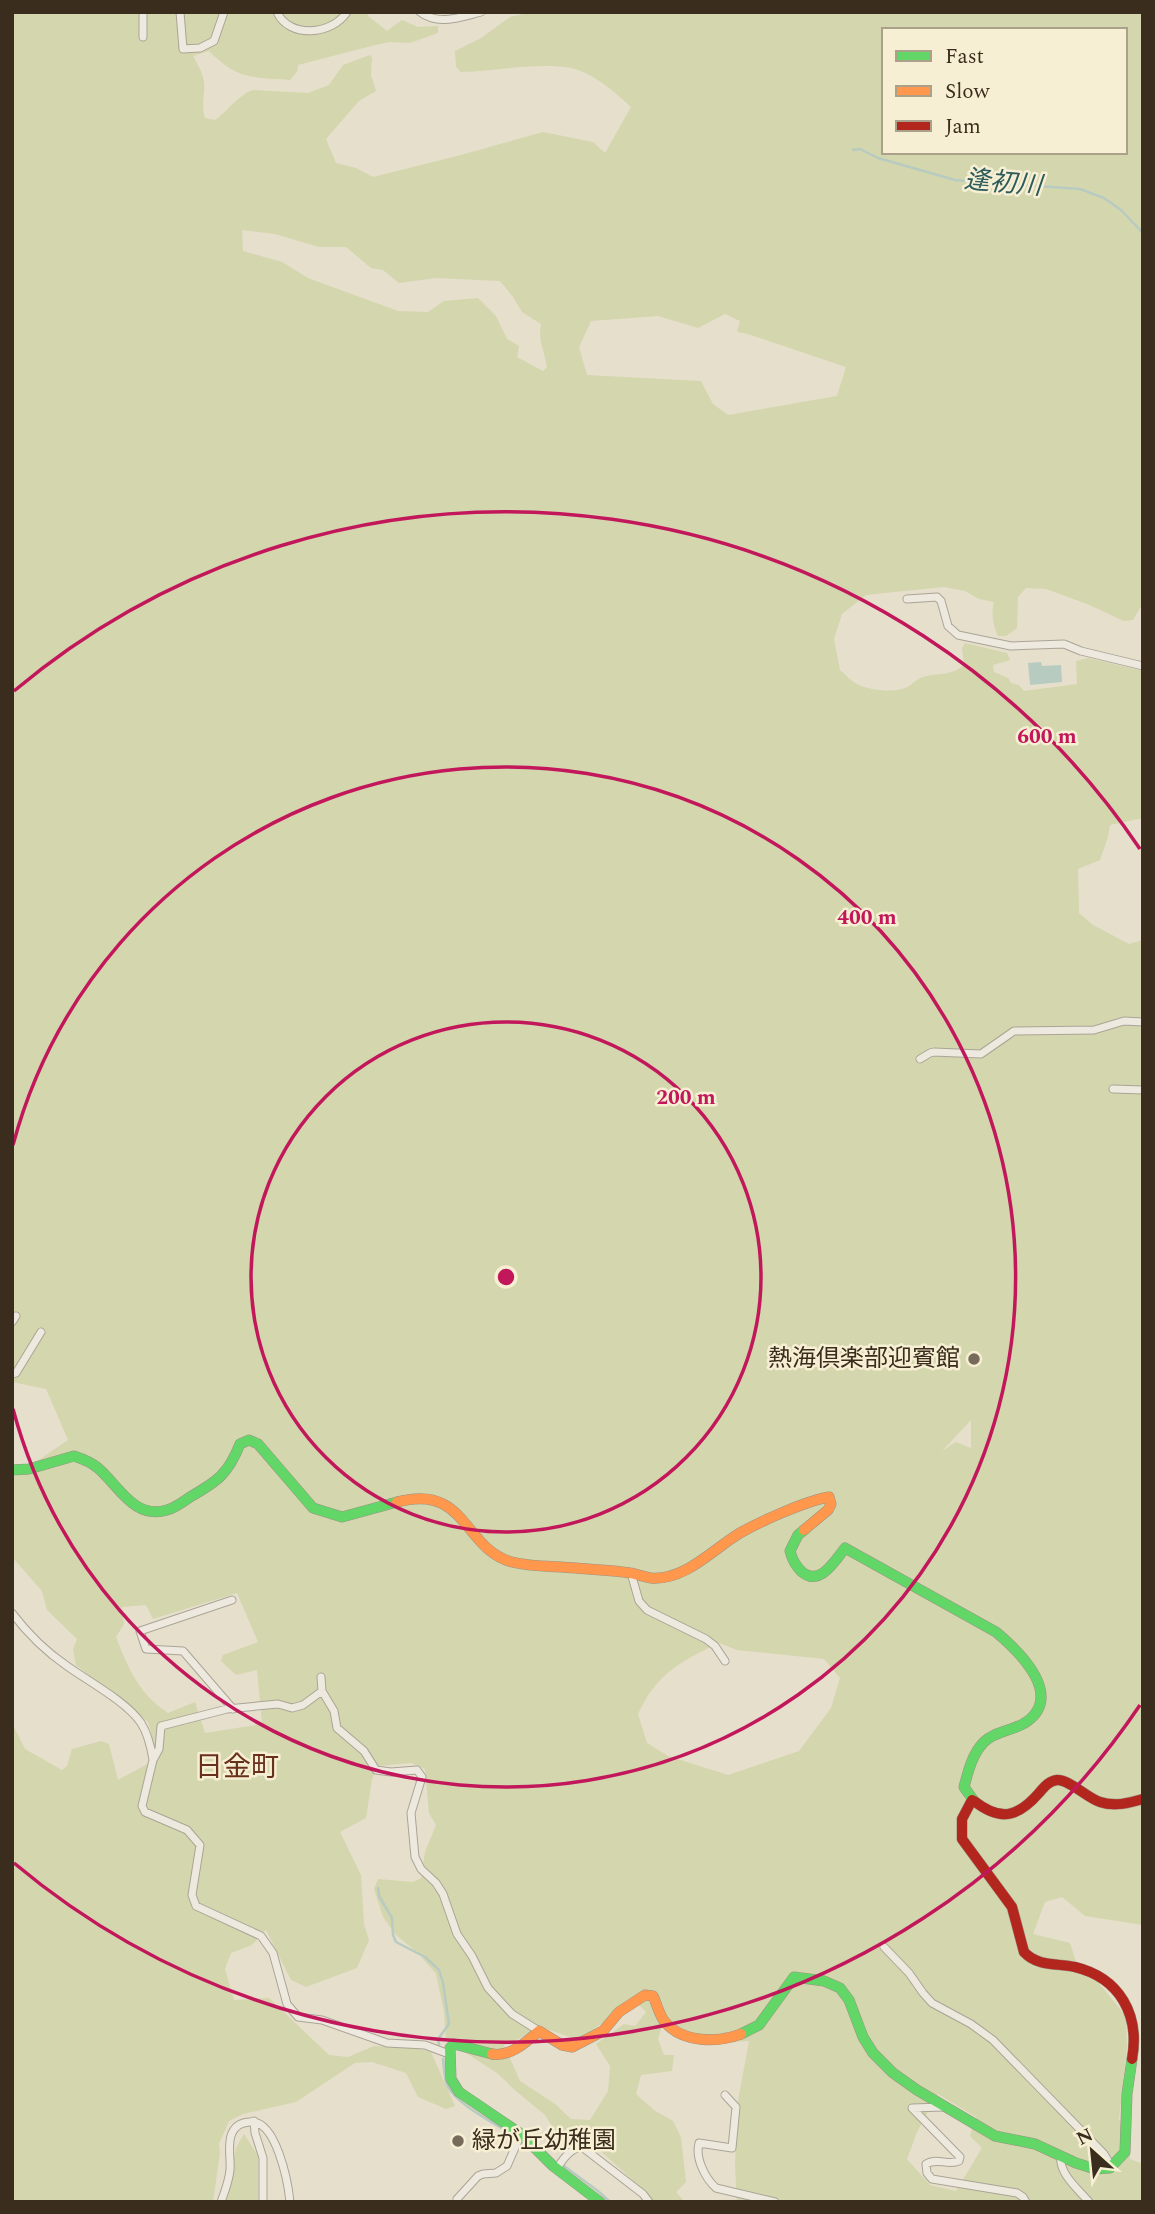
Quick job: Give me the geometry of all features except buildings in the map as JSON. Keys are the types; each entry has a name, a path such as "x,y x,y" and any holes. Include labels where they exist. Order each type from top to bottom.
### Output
{"street":[{"path":"143,12 143,37"},
{"path":"180,12 183,49 200,48 214,41 224,12"},
{"path":"277,12 282,21 298,31 335,25 346,12"},
{"path":"420,12 431,19 439,20 481,12"},
{"path":"907,599 937,597 941,601 948,626 958,635 1011,646 1064,644 1081,651 1143,666"},
{"path":"920,1059 934,1052 981,1054 1014,1031 1094,1030 1124,1021 1143,1021"},
{"path":"1113,1089 1143,1090"},
{"path":"12,1374 16,1373 41,1332"},
{"path":"12,1470 29,1469 74,1456 98,1468 132,1504 155,1511 166,1511 218,1483 225,1475 240,1444 250,1440 258,1444 313,1508 331,1515 342,1517 411,1498 428,1498 445,1505 464,1519 493,1553 512,1562 631,1573 651,1578 666,1577 682,1571 697,1564 756,1524 830,1497 828,1510 798,1535 792,1544 791,1557 804,1575 812,1578 821,1576 845,1548 996,1632 1011,1644 1038,1679 1041,1704 1035,1712 1028,1720 986,1739 979,1747 964,1787 972,1800 989,1811 1003,1814 1018,1812 1027,1807 1047,1783 1056,1780 1065,1781 1095,1802 1122,1804 1143,1798"},
{"path":"631,1573 639,1601 647,1610 706,1639 715,1646 725,1661"},
{"path":"232,1600 141,1631 146,1649 183,1651 233,1709"},
{"path":"12,1613 35,1642 108,1693 140,1722 149,1741 153,1760"},
{"path":"321,1677 322,1691 334,1711 337,1728 364,1751 376,1770 417,1770 421,1773 411,1813 415,1857 421,1869 443,1894 457,1934 488,1988 512,2014 539,2031 562,2045 572,2047 603,2031 619,2012 645,1995 653,1996 663,2020 669,2026 689,2037 699,2040 737,2036 759,2025 794,1977 811,1979 837,1986 846,1994 862,2036 872,2052 890,2070 944,2107 995,2136 1028,2141 1061,2157 1093,2168 1103,2170 1112,2167 1125,2152 1128,2075 1136,2046 1130,2012 1109,1984 1098,1977 1071,1967 1042,1964 1024,1952 1012,1907 962,1839 961,1820 972,1800"},
{"path":"322,1691 303,1705 292,1708 278,1704 233,1709 161,1727 159,1749 153,1760 142,1806 145,1812 187,1830 200,1845 192,1895 196,1906 261,1936 273,1953 287,2004 298,2017 322,2020 387,2043 425,2045 449,2054"},
{"path":"884,1947 932,2003 971,2024 1007,2053 1104,2154 1112,2167"},
{"path":"539,2031 500,2055 454,2044 449,2054 451,2079 459,2092 521,2134 557,2169 600,2202"},
{"path":"725,2095 736,2107 732,2148 699,2143 697,2150 705,2174 716,2188 775,2202"},
{"path":"944,2107 912,2108 960,2157 955,2163 930,2161 926,2164 927,2174 932,2179 1017,2193 1026,2202"},
{"path":"221,2202 230,2170 230,2136 241,2123 254,2121 269,2130 288,2185 290,2202"},
{"path":"254,2121 263,2158 263,2202"},
{"path":"456,2201 478,2176 496,2173 507,2166 521,2134"},
{"path":"557,2169 562,2161 582,2147 643,2194 649,2202"},
{"path":"1061,2157 1059,2162 1063,2172 1089,2202"}],"green space":[{"path":"12,12 369,12 368,16 387,31 402,20 418,27 438,26 438,33 410,43 390,42 298,65 297,72 290,80 237,72 209,51 193,56 203,77 205,118 215,120 253,90 308,93 329,85 343,65 370,55 371,75 376,91 359,101 326,139 336,163 356,168 373,177 543,132 593,142 605,153 631,107 595,78 579,70 558,66 461,72 456,67 455,51 481,38 510,17 532,12 1143,12 1143,603 1133,620 1124,621 1046,589 1026,588 1018,597 1017,628 1006,636 998,636 993,619 994,602 979,599 965,591 944,587 866,595 842,614 834,639 840,670 857,684 881,690 900,690 923,677 959,669 964,665 962,648 965,643 1007,653 1010,660 993,665 994,672 1008,678 1024,691 1077,684 1076,661 1088,658 1143,671 1143,818 1110,825 1100,860 1078,869 1079,913 1093,925 1129,944 1143,940 1143,1925 1085,1916 1062,1897 1045,1902 1033,1934 1070,1943 1080,1974 1097,1981 1126,2016 1127,2048 1119,2119 1130,2145 1130,2159 1143,2164 1143,2202 737,2202 737,2106 749,2041 733,2042 732,2037 692,2038 666,2024 662,2026 658,2039 664,2055 674,2055 672,2071 641,2075 636,2094 654,2110 673,2121 681,2137 686,2182 676,2192 685,2202 648,2202 651,2197 603,2153 587,2142 555,2131 545,2115 497,2073 446,2040 444,2011 436,1974 419,1954 395,1934 383,1917 374,1889 378,1879 413,1882 421,1878 425,1852 436,1825 429,1813 425,1769 411,1763 379,1766 372,1779 366,1818 340,1832 361,1875 364,1924 369,1940 357,1968 306,1987 291,1980 266,1930 252,1945 231,1953 225,1969 234,2000 269,1998 329,2055 348,2057 374,2046 417,2048 431,2052 455,2106 446,2109 418,2097 406,2073 372,2062 355,2063 296,2102 243,2114 229,2121 219,2144 213,2202 12,2202 12,1723 25,1749 62,1770 67,1766 72,1749 101,1741 109,1744 118,1780 158,1758 148,1722 76,1665 73,1649 77,1639 47,1610 42,1591 12,1557 12,1478 68,1440 46,1389 12,1382","holes":["242,230 275,234 319,247 346,247 371,268 383,270 399,283 436,278 500,281 522,312 541,324 541,341 547,367 543,371 517,357 519,346 507,339 496,316 478,298 444,301 428,312 398,311 308,278 282,262 243,251","725,314 740,321 737,332 846,367 837,396 728,415 713,404 701,381 587,375 579,347 591,321 658,316 698,328","971,1420 971,1448 956,1442 942,1451","237,1593 258,1642 223,1655 221,1661 236,1675 257,1670 262,1724 205,1733 195,1702 168,1713 158,1706 142,1689 130,1670 116,1637 124,1624 122,1607 146,1605 153,1619","719,1643 737,1650 824,1659 840,1678 831,1708 799,1751 728,1775 668,1756 647,1743 638,1714 653,1688 681,1663","634,2000 646,2012 635,2026 624,2024 596,2044 610,2066 608,2091 590,2120 571,2119 555,2104 520,2081 504,2045 544,2028 579,2040","938,2094 976,2117 970,2136 982,2148 956,2191 930,2185 907,2159 917,2132"]},
{"path":"244,2134 258,2156 258,2202 225,2202 236,2148"}],"shaded area":[{"path":"1041,662 1042,666 1061,665 1062,682 1030,685 1028,663"}],"waterway":[{"name":"逢初川","path":"853,150 860,149 878,158 955,180 1080,189 1104,198 1121,210 1143,233"},
{"path":"378,1888 379,1896 392,1918 396,1942 425,1957 439,1970 449,2024 438,2039 439,2045"},
{"path":"443,2059 448,2087 459,2100 508,2132"},
{"path":"564,2166 610,2202"}],"traffic: fast":[{"path":"12,1470 29,1469 74,1456 98,1468 136,1506 155,1512 176,1506 215,1481 231,1463 240,1444 249,1440 258,1444 313,1508 342,1517 397,1502"},
{"path":"804,1530 798,1535 790,1551 801,1571 808,1575 820,1575 845,1548 996,1632 1027,1663 1040,1689 1041,1701 1035,1713 1023,1724 997,1734 980,1747 973,1758 964,1787 974,1801"},
{"path":"741,2034 759,2025 794,1977 824,1981 840,1988 849,2000 863,2037 873,2053 893,2073 917,2090 995,2136 1035,2144 1095,2169 1110,2168 1125,2152 1127,2094 1132,2059"},
{"path":"492,2054 454,2044 450,2048 451,2079 459,2092 521,2134 553,2166 600,2202"}],"traffic: slow":[{"path":"397,1502 420,1499 438,1502 451,1509 496,1555 512,1562 633,1573 651,1578 663,1578 687,1569 748,1528 829,1497 831,1504 828,1510 804,1530"},
{"path":"492,2054 512,2051 539,2031 562,2045 572,2047 603,2031 619,2012 645,1995 653,1996 663,2019 681,2034 711,2040 741,2034"}],"traffic: jam":[{"path":"974,1801 993,1812 1009,1814 1024,1807 1047,1785 1057,1780 1067,1782 1095,1800 1106,1803 1122,1804 1143,1799"},
{"path":"972,1800 962,1819 962,1839 1012,1907 1024,1952 1035,1960 1091,1972 1115,1989 1129,2013 1133,2028 1132,2059"}],"place":[{"name":"熱海倶楽部迎賓館","path":"974,1359"},
{"name":"緑が丘幼稚園","path":"458,2141"}],"district":[{"name":"日金町","path":"237,1767"}]}
